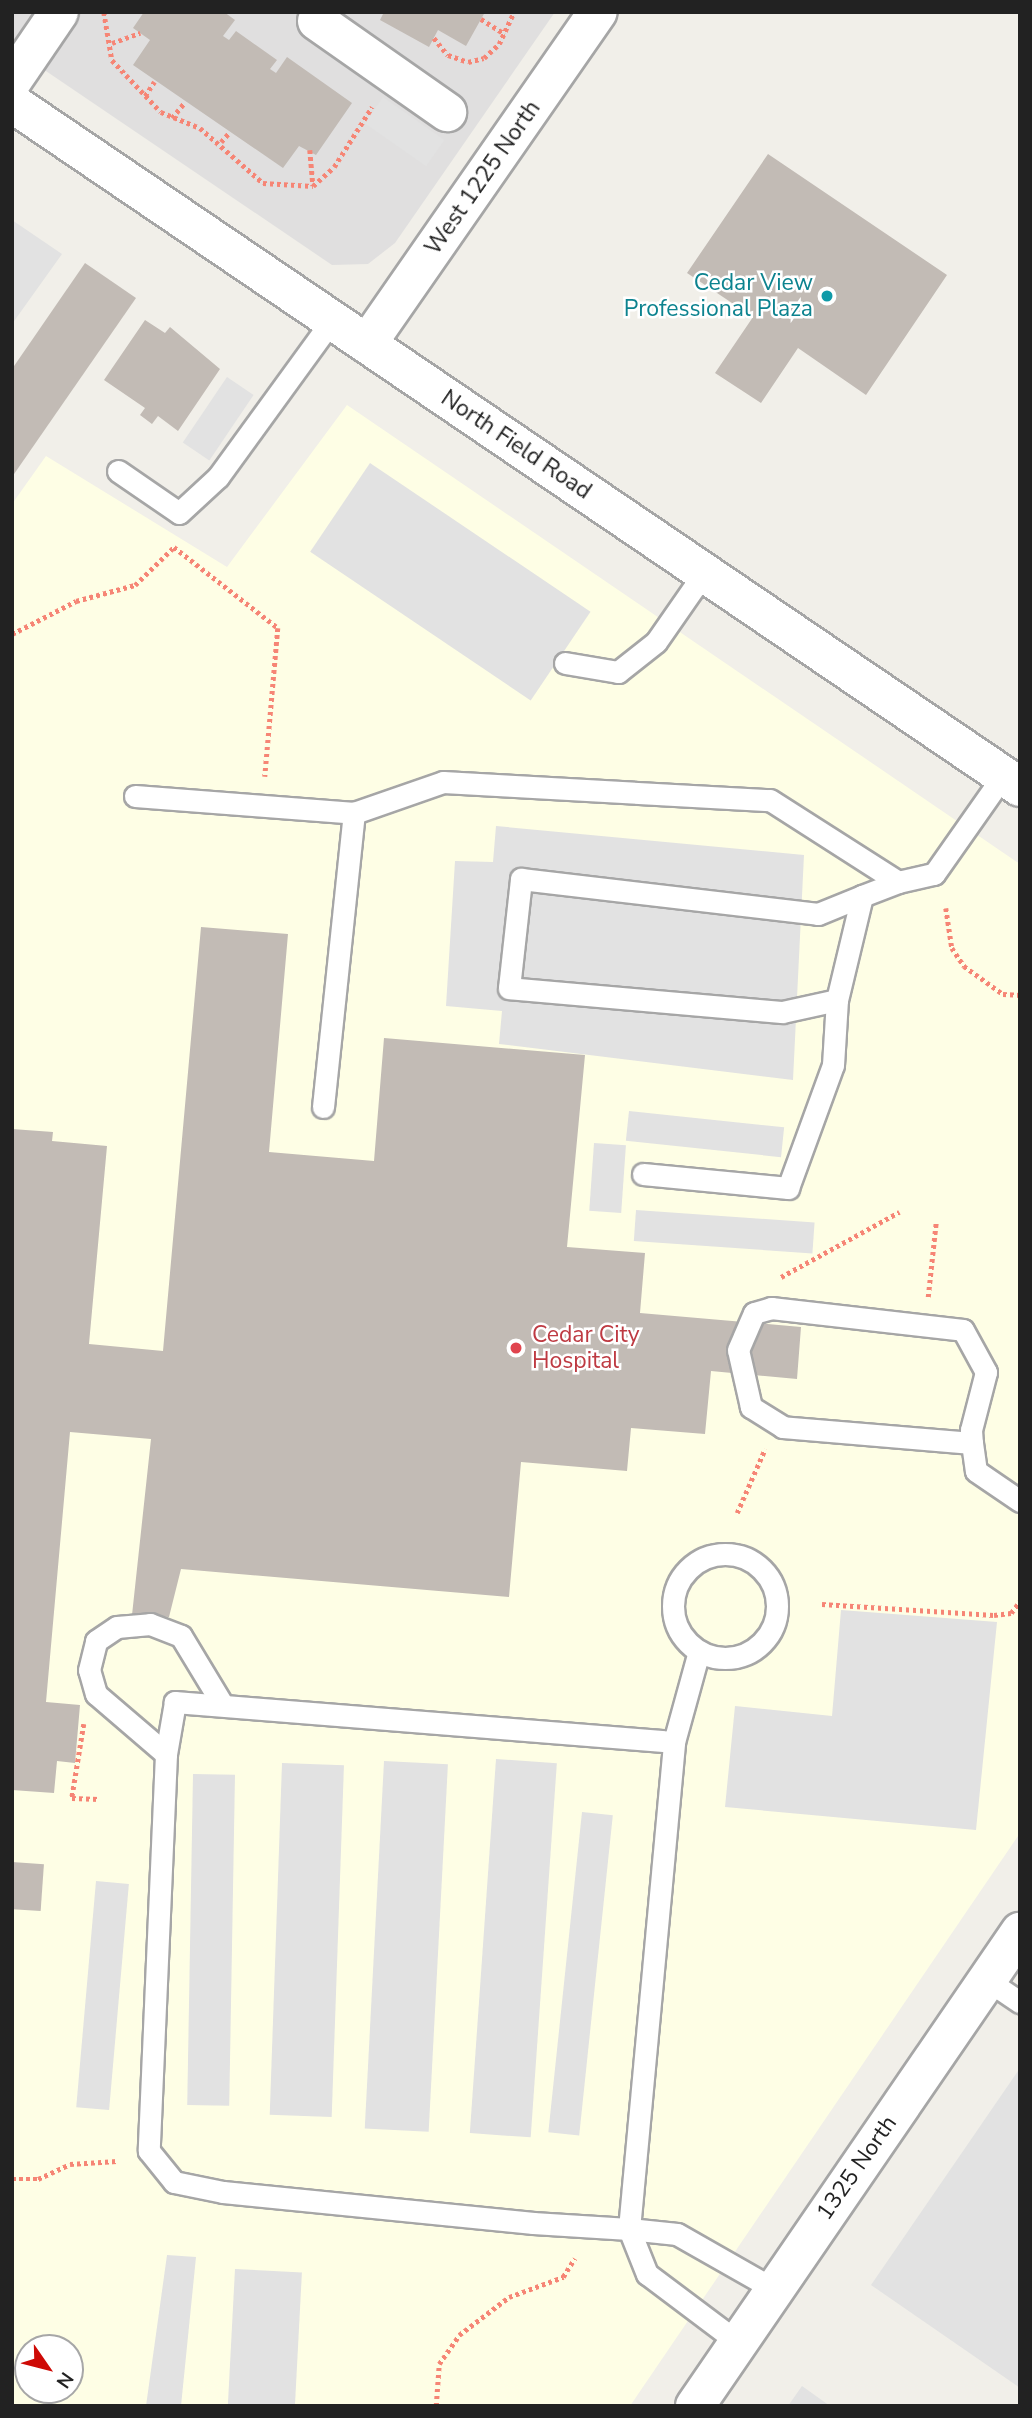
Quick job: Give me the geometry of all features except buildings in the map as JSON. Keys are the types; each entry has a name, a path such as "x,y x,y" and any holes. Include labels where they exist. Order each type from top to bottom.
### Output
{"street":[{"path":"12,81 59,12"},
{"name":"West 1225 North","path":"367,344 598,12"},
{"path":"315,15 447,111"},
{"name":"North Field Road","path":"12,103 1012,782"},
{"name":"1325 North","path":"695,2406 1020,1932"}],"lane":[{"path":"118,471 179,513 218,477 332,320"},
{"path":"565,663 618,672 656,642 704,573"},
{"path":"135,796 354,813 443,782 770,800 898,881"},
{"path":"837,1000 782,1012 509,988 521,879 818,914 898,881 934,874 1012,782"},
{"path":"323,1107 354,813"},
{"path":"643,1174 788,1188 833,1065 837,1000 862,896"},
{"path":"972,1443 776,1423 751,1407 738,1350 754,1313 771,1308 963,1330 986,1372 972,1443 976,1471 1020,1501"},
{"path":"715,1555 750,1560 772,1584 770,1631 746,1654 714,1657 699,1651 676,1624 673,1606 685,1573 715,1555"},
{"path":"166,1754 96,1694 89,1670 96,1641 117,1627 150,1624 181,1636 221,1703"},
{"path":"699,1651 674,1742 629,2229 647,2274 739,2343"},
{"path":"674,1742 221,1703 175,1702 166,1754 149,2151 174,2182 223,2192 677,2234 774,2289"},
{"path":"987,1980 1020,2003"}],"path":[{"path":"104,12 117,67 145,96 172,118 221,142 262,183 313,186 322,183 396,76"},
{"path":"434,38 448,55 468,62 484,58 505,34 514,12"},
{"path":"481,19 505,34"},
{"path":"112,43 140,33"},
{"path":"145,96 154,82"},
{"path":"172,118 184,103"},
{"path":"221,142 228,134"},
{"path":"310,150 313,186"},
{"path":"12,634 76,601 135,585 174,547 278,628 262,806"},
{"path":"946,908 952,948 964,967 1003,994 1020,995"},
{"path":"840,1248 899,1212"},
{"path":"928,1295 936,1222"},
{"path":"737,1513 776,1423"},
{"path":"822,1604 995,1615 1011,1613 1020,1601"},
{"path":"84,1724 72,1798 99,1799"},
{"path":"12,2179 117,2161"},
{"path":"436,2406 439,2364 459,2335 509,2297 562,2277 575,2259"}],"shaded area":[{"path":"12,12 555,12 395,243 368,264 332,265 12,48"},
{"path":"383,97 444,140 426,166 365,123"},
{"path":"12,220 62,254 12,324"},
{"path":"227,377 254,395 209,460 183,442"},
{"name":"Cedar City Hospital","path":"347,405 1020,864 1020,1833 630,2406 12,2406 12,504 46,456 227,567"},
{"path":"370,463 591,612 531,700 310,552"},
{"path":"496,826 804,855 793,1080 499,1044 502,1011 446,1006 455,861 493,862"},
{"path":"629,1111 784,1127 781,1157 626,1141"},
{"path":"594,1143 626,1145 621,1213 589,1211"},
{"path":"636,1210 815,1222 812,1253 634,1241"},
{"path":"841,1610 997,1622 976,1830 725,1807 735,1706 832,1716"},
{"path":"496,1759 557,1763 531,2137 470,2133"},
{"path":"384,1761 448,1764 429,2132 365,2128"},
{"path":"282,1763 344,1765 332,2117 270,2115"},
{"path":"193,1774 235,1775 229,2106 187,2105"},
{"path":"582,1812 613,1815 579,2135 548,2132"},
{"path":"96,1881 129,1884 109,2110 76,2107"},
{"path":"1018,2071 1020,2073 1020,2388 871,2285"},
{"path":"167,2255 196,2257 181,2406 146,2406"},
{"path":"235,2269 302,2273 295,2406 228,2406"},
{"path":"802,2386 830,2406 788,2406"}],"place":[{"name":"Cedar View Professional Plaza","path":"827,296"},
{"name":"Cedar City Hospital","path":"516,1348"}]}
